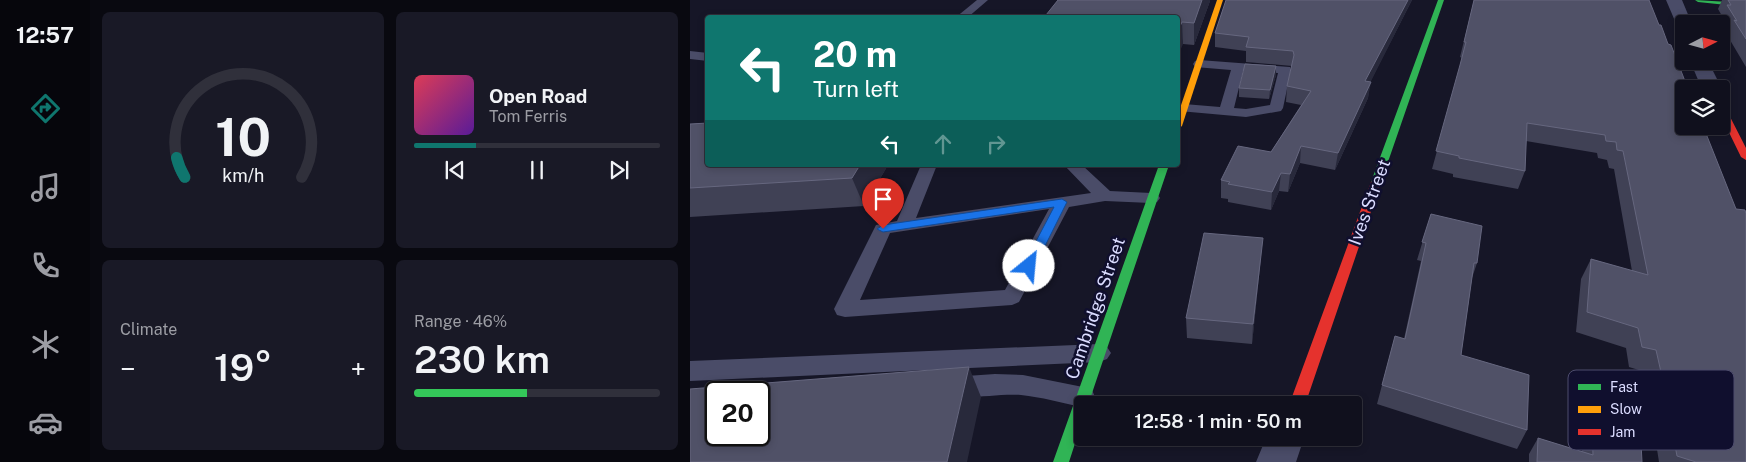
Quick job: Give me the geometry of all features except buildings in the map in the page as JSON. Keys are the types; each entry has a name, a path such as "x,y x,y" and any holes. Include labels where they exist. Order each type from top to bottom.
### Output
{"street":[{"path":"1180,120 1220,0"},
{"name":"Ives Street","path":"1300,396 1441,0"},
{"path":"1674,0 1680,15"},
{"path":"1698,0 1746,5"},
{"path":"1730,125 1746,157"},
{"name":"Cambridge Street","path":"1083,396 1163,167"},
{"name":"Cambridge Street","path":"1061,462 1074,424"},
{"path":"1276,462 1282,446"}],"lane":[{"path":"964,15 983,0"},
{"path":"691,50 705,56"},
{"path":"1184,108 1246,113 1276,108 1285,70 1199,64"},
{"path":"1226,112 1238,66"},
{"path":"904,225 928,167"},
{"path":"1074,167 1104,196"},
{"path":"1062,202 1012,298 845,309 883,229 904,225 1062,202 1104,196 1151,198"},
{"path":"690,371 1099,353"},
{"path":"926,390 995,384 1023,385 1078,396"}],"traffic: fast":[{"path":"1376,182 1441,0"},
{"path":"1698,0 1746,5"},
{"path":"1061,462 1163,167"}],"traffic: slow":[{"path":"1180,120 1220,0"}],"traffic: jam":[{"path":"1730,125 1746,157"},
{"path":"1300,396 1376,182"}],"route":[{"path":"883,229 1062,202 1029,266"}]}
